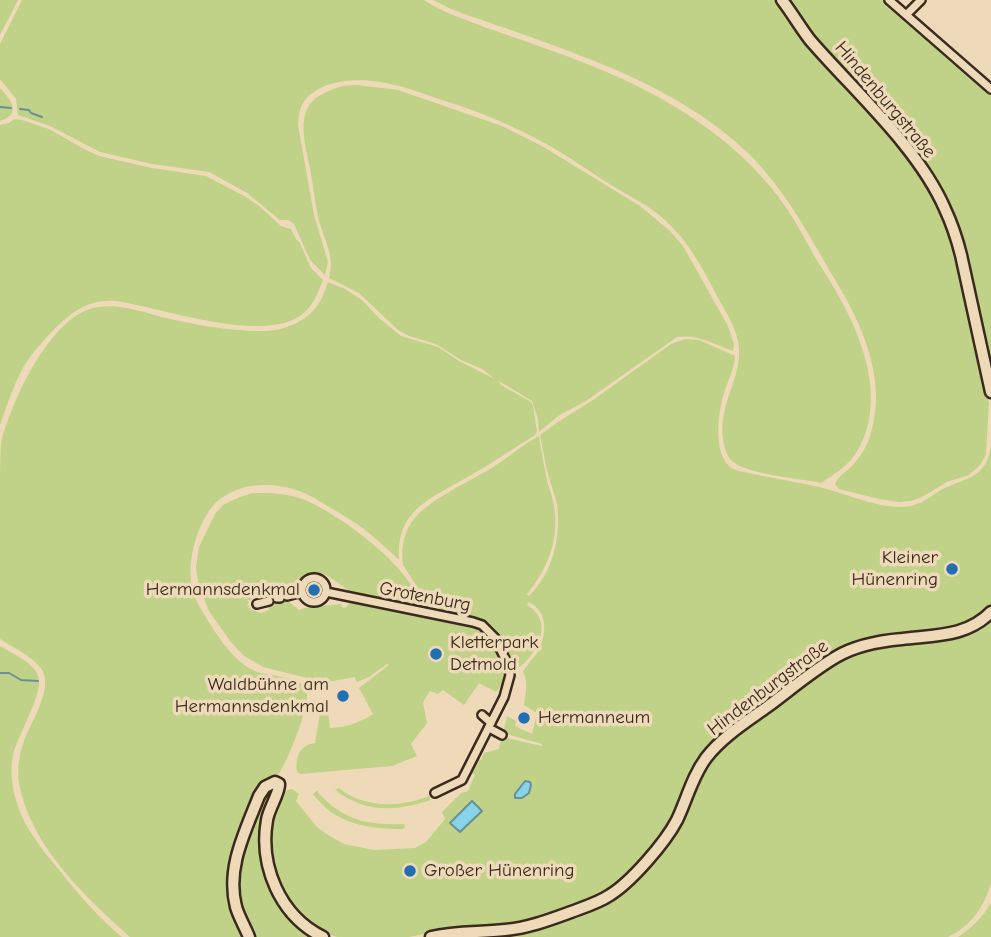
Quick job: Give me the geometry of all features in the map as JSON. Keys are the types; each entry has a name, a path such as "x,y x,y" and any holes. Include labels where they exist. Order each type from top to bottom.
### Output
{"main road":[{"name":"Hindenburgstraße","path":"782,0 808,37 890,128 917,163 945,208 961,255 991,392"},
{"name":"Hindenburgstraße","path":"431,937 456,932 530,926 595,903 611,894 633,875 674,826 696,775 711,752 811,674 851,649 876,642 955,633 976,625 991,612"},
{"path":"249,937 236,908 233,869 258,796 267,785 274,782 280,787 269,811 266,831 270,875 277,891 292,912 323,937"}],"street":[{"path":"889,0 991,89"},
{"path":"906,15 921,0"},
{"path":"317,578 323,583 326,592 319,600 309,601 302,592 303,584 309,579 317,578"},
{"path":"274,600 302,592"},
{"name":"Grotenburg","path":"326,592 375,604 474,621 488,627 498,643 513,671 504,698 462,780 435,793"},
{"path":"482,715 502,735"}],"green space":[{"path":"0,0 18,0 0,35"},
{"path":"22,0 424,0 454,16 579,61 645,90 695,120 741,156 762,177 795,221 842,302 866,361 871,404 861,444 847,464 821,483 747,469 730,459 724,444 722,425 738,365 738,341 730,319 698,261 686,243 658,214 535,138 479,113 387,83 360,80 340,82 312,93 302,106 298,125 314,215 328,262 325,275 310,260 294,224 288,220 280,220 247,193 209,172 152,164 100,152 50,126 18,115 16,99 0,79 0,44"},
{"path":"433,0 776,0 804,40 886,131 940,208 956,254 989,403 986,454 981,464 969,475 947,482 911,501 879,499 839,489 836,482 859,457 871,433 876,392 874,372 854,314 796,213 763,169 719,128 648,85 569,51 451,9"},
{"path":"788,0 884,0 991,94 991,377 959,231 878,107 812,36"},
{"path":"357,85 398,90 502,126 542,146 640,206 670,231 683,246 728,326 734,344 733,351 699,338 677,337 586,401 558,416 539,432 532,401 499,381 501,385 531,402 537,432 419,507 403,529 399,559 358,525 297,490 257,485 232,492 220,499 206,515 191,558 190,574 195,597 213,628 239,660 255,671 292,679 304,686 307,691 305,709 286,760 277,776 268,781 230,868 246,937 130,937 95,905 62,868 35,828 25,806 18,767 27,733 41,704 45,684 44,675 36,663 0,639 1,443 13,406 34,364 47,345 61,328 77,315 102,306 130,309 221,328 276,330 293,325 309,315 320,301 328,282 362,300 401,336 438,347 495,379 436,344 398,330 359,293 329,278 330,256 316,208 304,138 304,118 307,109 321,95 338,87"},
{"path":"0,88 13,110 7,118 0,121"},
{"path":"14,119 49,129 99,156 206,176 246,197 281,226 291,229 311,268 323,280 317,295 300,316 282,323 261,326 210,321 116,301 95,302 77,310 61,323 28,360 16,382 0,425 0,125"},
{"path":"685,339 699,340 735,356 722,401 718,437 723,458 737,471 819,487 879,504 903,507 918,504 976,474 985,464 991,446 991,607 984,616 966,627 850,647 699,760 665,829 647,854 618,886 593,901 520,925 449,929 409,937 337,937 325,933 312,924 290,901 276,877 270,850 270,825 277,800 284,791 292,789 299,794 296,801 317,827 344,844 374,850 415,848 426,842 445,819 442,812 461,793 468,791 475,775 471,773 477,759 481,760 484,753 499,749 502,737 542,746 503,733 507,716 516,721 515,726 532,734 537,713 524,705 526,683 523,671 537,653 543,639 544,625 540,612 529,602 527,605 540,619 541,636 533,653 520,667 513,664 502,642 486,625 453,616 451,612 447,614 428,611 426,602 430,599 423,596 403,565 403,543 411,523 437,499 493,467 539,436 553,501 555,526 547,562 527,594 529,596 544,576 554,554 558,530 557,505 540,435 671,344"},
{"path":"252,493 299,498 337,518 389,559 404,575 422,606 421,609 351,594 335,580 316,572 304,575 286,591 265,596 264,593 256,594 247,600 250,611 261,613 269,610 268,606 288,601 299,610 341,604 343,608 352,601 473,625 489,638 499,651 505,666 505,678 496,692 479,683 464,705 443,690 438,694 430,691 423,702 427,723 411,744 417,756 392,766 300,774 297,772 299,753 305,746 315,743 322,701 327,702 330,728 347,726 368,717 373,714 359,688 389,665 357,682 354,677 319,681 263,667 244,656 230,641 209,611 199,588 196,567 199,547 215,514 223,505"},
{"path":"991,617 991,883 976,915 956,933 948,937 453,937 525,933 549,926 613,899 629,885 697,784 705,767 729,743 782,701 839,661 867,650 967,635"},
{"path":"0,646 30,664 39,680 36,696 13,755 12,783 20,811 31,834 51,860 89,906 122,937 0,937"},
{"path":"271,786 275,789 266,811 261,842 265,874 270,889 288,916 314,937 252,937 239,906 237,869 245,838"},
{"path":"339,788 359,799 382,804 406,803 429,796 431,800 393,808 370,807 335,790"},
{"path":"318,790 328,802 347,815 367,822 404,824 405,827 377,828 353,823 331,812 322,804 313,794"},
{"path":"991,902 991,937 958,937 977,922"}],"water":[{"path":"525,781 531,785 529,793 522,798 515,798 515,794"},
{"path":"472,801 482,811 460,832 450,823"}],"waterway":[{"path":"0,107 11,108"},
{"path":"20,109 29,110 42,117"},
{"path":"0,673 9,673 21,680 38,681"}],"place":[{"name":"Kleiner Hünenring","path":"952,569"},
{"name":"Hermannsdenkmal","path":"314,590"},
{"name":"Kletterpark Detmold","path":"436,654"},
{"name":"Waldbühne am Hermannsdenkmal","path":"343,696"},
{"name":"Hermanneum","path":"524,718"},
{"name":"Großer Hünenring","path":"410,871"}]}
